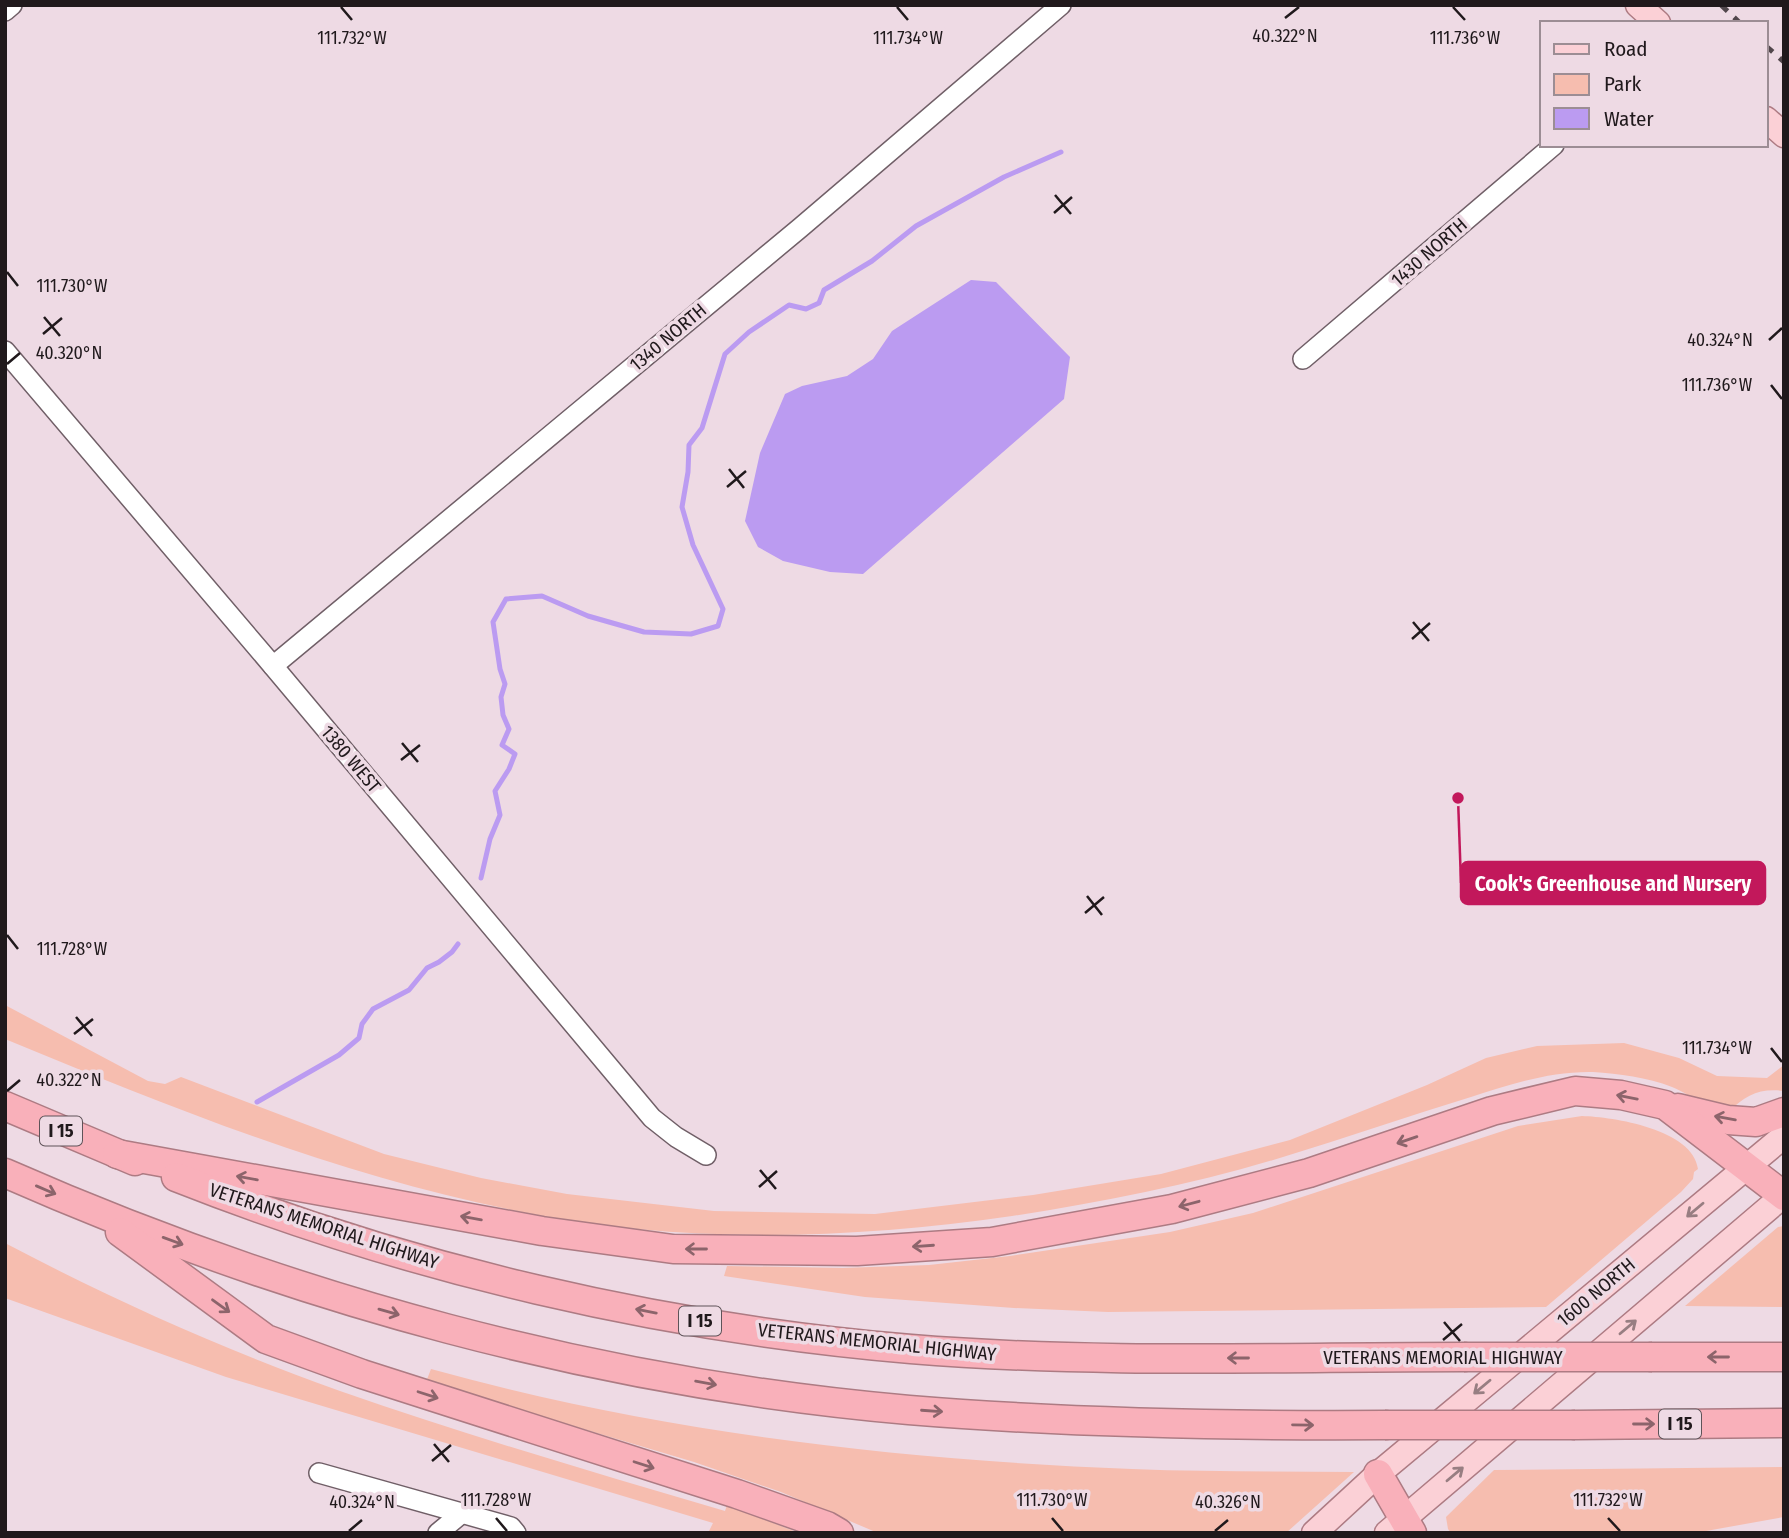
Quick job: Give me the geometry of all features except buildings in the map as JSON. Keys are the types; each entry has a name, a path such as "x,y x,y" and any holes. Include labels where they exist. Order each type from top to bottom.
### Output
{"highway":[{"path":"117,1154 542,1231 673,1249 857,1251 992,1242 1172,1209 1309,1173 1492,1111 1575,1091 1621,1095 1728,1120 1756,1122 1784,1112"},
{"path":"1665,1105 1784,1196"},
{"name":"VETERANS MEMORIAL HIGHWAY","path":"5,1106 233,1200 394,1251 495,1278 606,1303 741,1328 910,1349 1130,1359 1784,1357"},
{"name":"I 15","path":"5,1173 86,1208 266,1275 427,1323 577,1359 734,1388 906,1409 1038,1419 1385,1425 1784,1423"},
{"path":"86,1208 266,1339 362,1374 737,1494 827,1526 839,1533"},
{"path":"1378,1474 1400,1528"}],"main road":[{"path":"1638,5 1656,21"},
{"path":"1768,121 1784,135"},
{"name":"1600 NORTH","path":"1314,1533 1378,1474 1784,1136"},
{"path":"1400,1528 1784,1196"}],"street":[{"path":"5,11 12,5"},
{"name":"1340 NORTH","path":"273,666 800,228 1061,5"},
{"name":"1430 NORTH","path":"1303,359 1552,147"},
{"name":"1380 WEST","path":"5,351 652,1118 676,1137 706,1155"},
{"path":"319,1473 511,1527 516,1533"},
{"path":"438,1533 462,1513"}],"green space":[{"path":"5,1005 148,1081 165,1084 181,1077 384,1154 481,1178 567,1194 714,1211 875,1214 1033,1195 1161,1174 1290,1140 1427,1085 1486,1058 1537,1046 1624,1043 1679,1058 1717,1076 1767,1078 1784,1065 1784,1091 1754,1094 1729,1112 1704,1104 1672,1087 1643,1078 1577,1072 1501,1087 1250,1167 1081,1205 965,1222 872,1231 778,1235 684,1233 555,1218 474,1202 315,1157 158,1101 5,1039"},
{"path":"1582,1116 1631,1123 1667,1135 1693,1155 1698,1169 1681,1192 1546,1307 1108,1312 865,1297 724,1276 727,1266 843,1268 929,1265 1170,1232 1253,1213 1518,1126"},
{"path":"1784,1226 1784,1307 1685,1306 1778,1227"},
{"path":"5,1243 170,1323 340,1391 483,1438 725,1511 727,1505 799,1533 708,1533 713,1523 226,1377 5,1298"},
{"path":"431,1369 603,1410 690,1426 866,1450 1043,1465 1215,1471 1354,1472 1286,1533 878,1533 781,1492 694,1462 426,1382"},
{"path":"1784,1467 1784,1517 1695,1533 1451,1533 1446,1517 1494,1470"}],"water":[{"path":"971,280 996,282 1070,357 1064,399 863,574 830,572 783,561 758,547 745,521 760,453 785,394 802,386 847,376 873,359 892,331"}],"waterway":[{"path":"481,878 490,839 500,815 495,791 515,754 502,745 509,729 503,715 501,697 505,684 493,622 506,599 542,596 588,616 644,632 691,634 718,626 723,609 693,545 682,507 689,445 702,428 725,354 749,332 789,305 806,309 819,303 824,290 872,261 916,226 1004,177 1061,152"},
{"path":"257,1102 339,1055 359,1038 362,1024 373,1009 409,990 427,968 452,952 458,944"}],"railway":[{"path":"1721,5 1738,21"},
{"path":"1768,48 1784,62"}],"place":[{"name":"Cook's Greenhouse and Nursery","path":"1458,798"}]}
